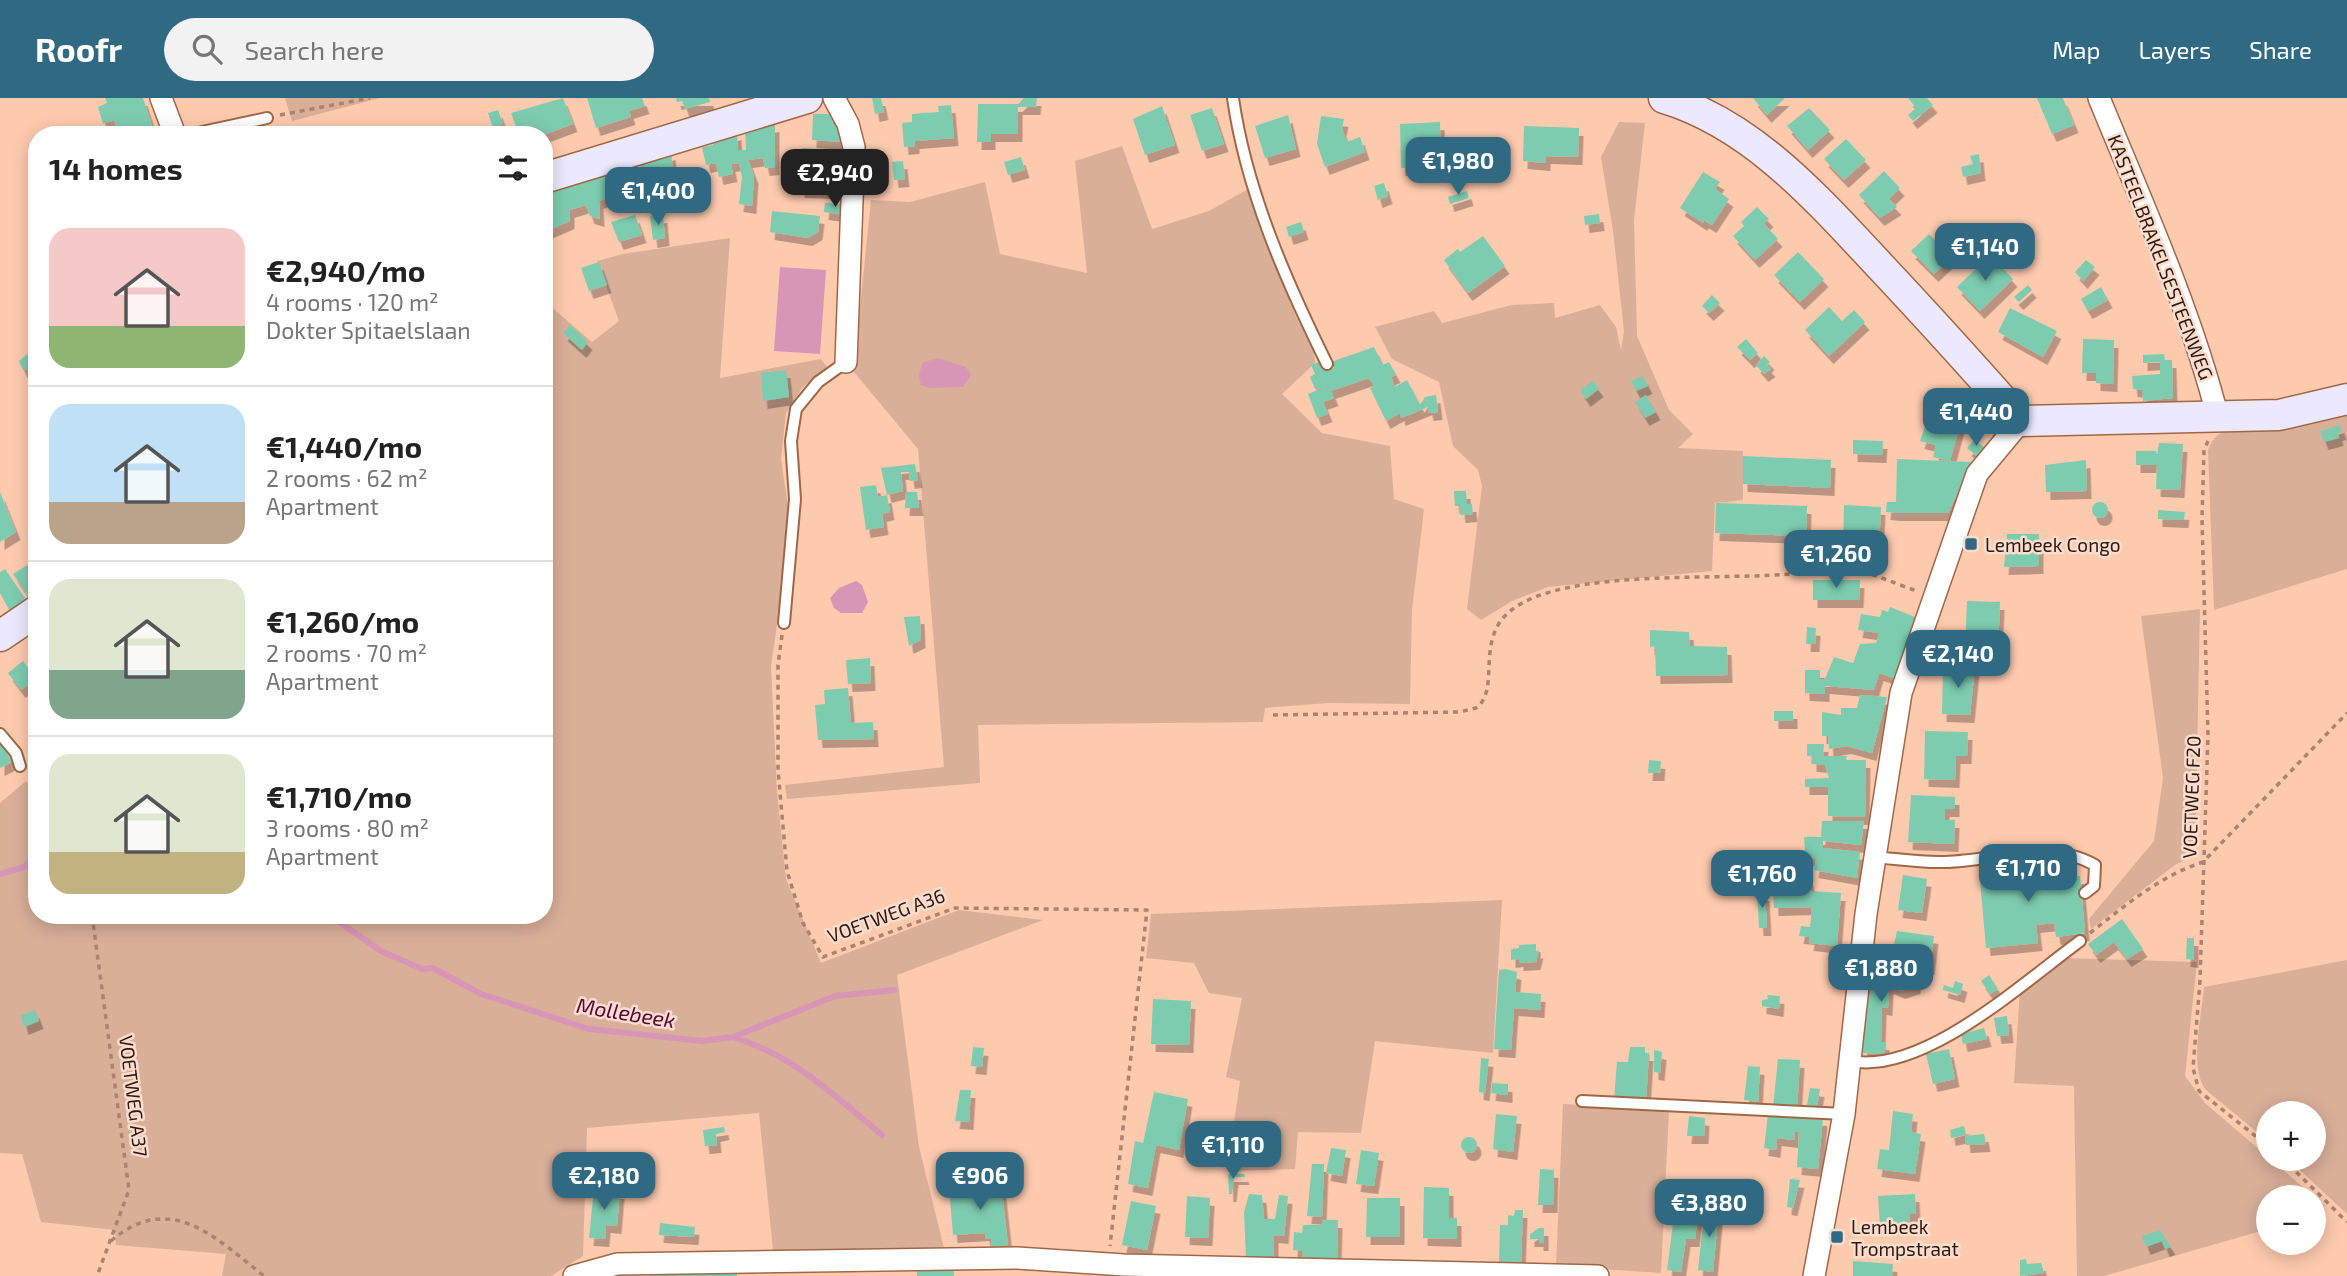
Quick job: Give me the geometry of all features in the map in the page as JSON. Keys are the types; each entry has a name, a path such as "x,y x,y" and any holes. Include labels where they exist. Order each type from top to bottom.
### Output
{"street":[{"path":"161,98 172,126"},
{"path":"553,175 744,112 807,98"},
{"path":"834,98 848,124 854,147 846,362"},
{"path":"1664,98 1722,124 1777,163 1825,207 2021,422"},
{"name":"KASTEELBRAKELSESTEENWEG","path":"2099,98 2178,291 2208,376 2218,418"},
{"path":"1814,1276 1844,1114 1850,1061 1852,990 1901,693 1977,474 2021,422 2278,415 2347,399"},
{"path":"0,636 28,617"},
{"path":"574,1276 617,1264 985,1258 1108,1264 1598,1276"}],"lane":[{"path":"1233,98 1247,165 1299,307 1327,363"},
{"path":"230,126 267,118"},
{"path":"784,623 795,499 791,441 796,409 813,386 846,362"},
{"path":"0,734 16,753 20,766"},
{"path":"1874,857 1944,863 2046,852 2078,855 2095,865 2094,886 2085,893"},
{"path":"1850,1061 1869,1064 1938,1043 2080,941"},
{"path":"1582,1101 1844,1114"}],"path":[{"path":"267,118 370,98"},
{"name":"VOETWEG F20","path":"2218,418 2204,450 2202,519 2207,735 2200,981 2193,1068 2199,1091 2256,1136"},
{"path":"1273,715 1459,712 1476,708 1487,692 1490,641 1495,628 1510,611 1552,592 1618,581 1802,573 1835,565 1935,596"},
{"name":"VOETWEG A36","path":"784,623 778,665 778,770 787,871 803,923 824,957 955,908 1147,910 1108,1264"},
{"path":"2080,941 2140,894 2180,870 2203,862 2347,713"},
{"name":"VOETWEG A37","path":"93,924 129,1190 97,1276"},
{"path":"2295,1171 2347,1222"},
{"path":"109,1242 129,1225 159,1219 200,1227 216,1236 264,1276"}],"shaded area":[{"path":"285,98 380,98 292,121"},
{"path":"1619,122 1645,123 1634,220 1637,336 1669,410 1693,434 1678,448 1743,451 1743,500 1715,503 1712,571 1548,587 1512,601 1481,620 1467,609 1482,486 1478,470 1453,446 1439,382 1392,359 1375,327 1434,311 1442,323 1512,305 1554,303 1555,318 1600,305 1616,327 1621,350 1624,331 1613,231 1601,157"},
{"path":"1122,146 1152,229 1209,211 1248,189 1296,317 1314,352 1315,363 1282,394 1322,433 1390,446 1394,499 1424,509 1412,610 1410,704 1328,703 1265,708 1263,722 978,725 980,783 787,799 785,785 944,767 918,449 849,366 857,337 871,200 910,202 985,182 1000,254 1087,273 1075,161"},
{"path":"730,238 720,378 821,359 827,367 803,387 786,413 781,459 789,513 783,583 771,666 777,792 786,879 821,963 959,910 1043,920 897,975 919,1147 945,1252 773,1250 759,1113 587,1128 583,1256 551,1276 222,1276 226,1254 116,1245 115,1230 41,1222 22,1154 0,1153 0,803 26,781 28,924 553,924 553,309 592,342 619,321 597,261 623,254"},
{"path":"780,267 826,270 820,354 774,351"},
{"path":"937,358 966,367 971,375 963,387 930,388 921,385 919,376 922,363"},
{"path":"2347,415 2347,569 2214,610 2208,450 2213,440 2221,433 2248,425"},
{"path":"856,581 862,585 868,602 862,613 841,613 834,608 830,598 839,588"},
{"path":"2200,609 2195,855 2175,865 2091,929 2089,919 2154,841 2163,778 2141,616"},
{"path":"1502,900 1493,1053 1375,1041 1361,1133 1298,1132 1295,1169 1227,1171 1240,1081 1226,1077 1242,998 1209,993 1194,963 1146,958 1151,914"},
{"path":"2064,958 2197,962 2185,1076 2205,1103 2256,1147 2256,1171 2284,1171 2301,1185 2256,1185 2256,1232 2104,1276 2077,1276 2074,1086 2014,1083 2020,989"},
{"path":"2347,960 2347,1214 2326,1194 2326,1185 2316,1185 2301,1171 2326,1171 2326,1101 2256,1101 2256,1131 2207,1091 2201,1082 2197,1056 2204,987"},
{"path":"1563,1104 1669,1110 1661,1273 1556,1266"}],"building":[{"path":"105,98 143,98 152,126 116,126 114,120 103,124 98,107 107,103"},
{"path":"563,98 573,124 553,131 553,126 516,126 511,113"},
{"path":"587,98 642,98 645,106 629,111 631,117 596,128"},
{"path":"676,98 709,98 710,102 685,109 682,101 677,102"},
{"path":"872,98 881,98 884,112 875,114"},
{"path":"1024,98 1037,98 1036,107 1018,107 1018,134 991,134 991,142 977,142 978,104 1018,104"},
{"path":"1753,98 1785,98 1767,115"},
{"path":"1908,98 1927,98 1933,105 1913,121 1908,115 1916,108"},
{"path":"2037,98 2063,98 2074,125 2052,134"},
{"path":"951,105 954,138 915,141 915,146 904,147 902,123 912,122 912,114 939,112 938,106"},
{"path":"1162,106 1175,145 1145,155 1133,119"},
{"path":"1212,108 1224,144 1202,151 1190,115"},
{"path":"1809,108 1830,130 1808,150 1787,126"},
{"path":"498,110 503,124 492,126 488,113"},
{"path":"813,114 831,114 833,124 839,124 842,142 812,140"},
{"path":"1288,115 1296,149 1265,158 1255,126"},
{"path":"1321,116 1344,119 1342,129 1347,142 1360,137 1365,152 1325,167 1317,144"},
{"path":"1440,122 1441,165 1423,168 1423,173 1409,174 1409,168 1401,168 1400,124"},
{"path":"775,124 775,167 765,168 763,158 748,160 754,176 752,206 739,204 742,177 739,163 731,164 733,174 719,177 716,163 706,165 702,147 713,145 712,139 737,132 738,150 746,150 745,129"},
{"path":"1524,126 1579,128 1578,157 1546,156 1546,163 1523,161"},
{"path":"1846,139 1866,160 1844,180 1824,159"},
{"path":"802,148 831,150 829,191 800,190"},
{"path":"671,152 674,180 662,183 666,189 675,187 677,194 644,202 640,161"},
{"path":"1979,154 1981,173 1963,177 1961,167 1973,164 1970,156"},
{"path":"1021,157 1025,170 1008,175 1004,162"},
{"path":"903,161 905,179 894,180 892,162"},
{"path":"1884,171 1900,188 1889,199 1897,207 1880,218 1859,195"},
{"path":"605,172 613,196 599,201 600,219 590,216 586,205 570,210 570,221 553,228 553,191"},
{"path":"1703,172 1720,182 1715,189 1729,199 1712,225 1704,220 1703,223 1680,208"},
{"path":"1384,183 1388,196 1378,200 1374,186"},
{"path":"1467,191 1469,198 1450,204 1448,197"},
{"path":"825,203 846,205 845,215 824,212"},
{"path":"1757,207 1769,219 1764,224 1778,239 1755,260 1733,236 1744,226 1741,222"},
{"path":"772,211 820,216 818,232 808,238 770,232"},
{"path":"1599,214 1600,223 1585,225 1584,216"},
{"path":"635,215 642,235 619,242 611,222"},
{"path":"663,215 665,238 653,240 650,216"},
{"path":"1301,222 1304,232 1289,237 1286,227"},
{"path":"1929,234 1951,258 1934,274 1911,251"},
{"path":"1483,236 1505,266 1468,293 1444,260"},
{"path":"1798,252 1824,279 1800,302 1774,275"},
{"path":"1990,255 2013,279 1980,311 1957,287"},
{"path":"2086,260 2095,267 2083,281 2075,272"},
{"path":"599,262 607,285 589,291 581,268"},
{"path":"2028,285 2032,290 2019,302 2014,297"},
{"path":"2101,287 2108,300 2088,311 2081,299"},
{"path":"1712,295 1720,303 1709,313 1702,306"},
{"path":"1829,307 1842,321 1854,310 1865,322 1829,356 1805,330"},
{"path":"2010,308 2057,331 2043,357 1998,332"},
{"path":"570,325 588,342 582,350 563,333"},
{"path":"1746,339 1758,353 1750,360 1737,347"},
{"path":"2083,339 2114,340 2113,384 2096,383 2096,373 2082,373"},
{"path":"1374,347 1383,365 1389,362 1396,375 1391,377 1395,387 1407,380 1420,405 1425,397 1436,395 1438,412 1429,413 1428,407 1401,418 1400,413 1386,421 1370,388 1374,386 1369,378 1331,391 1334,398 1323,402 1328,414 1317,418 1308,394 1326,387 1315,389 1310,377 1315,374 1311,365 1324,360 1328,371 1334,368 1331,362"},
{"path":"28,354 28,369 23,370 19,361"},
{"path":"2164,354 2165,360 2172,360 2173,398 2143,401 2142,390 2133,389 2132,376 2160,374 2160,362 2143,363 2143,355"},
{"path":"1764,356 1770,362 1767,365 1771,369 1764,374 1756,365"},
{"path":"786,370 789,397 763,401 761,373"},
{"path":"1643,376 1648,386 1636,391 1631,381"},
{"path":"1593,381 1599,389 1586,399 1580,390"},
{"path":"1950,391 1968,396 1950,461 1933,457 1936,445 1920,441 1935,397 1947,401"},
{"path":"1646,395 1656,412 1645,418 1635,402"},
{"path":"2340,425 2342,432 2338,433 2339,438 2324,442 2320,431"},
{"path":"1853,440 1883,441 1882,455 1853,454"},
{"path":"1974,440 1984,447 1977,456 1967,448"},
{"path":"2159,443 2183,444 2180,490 2156,489 2157,465 2136,465 2136,451 2156,451 2157,455"},
{"path":"1743,456 1831,460 1830,488 1743,484"},
{"path":"1897,459 1972,462 1948,513 1886,512 1887,502 1896,502"},
{"path":"2086,460 2087,491 2046,492 2045,465"},
{"path":"915,464 918,480 910,481 909,472 901,472 903,491 887,495 881,468"},
{"path":"876,485 878,497 887,495 890,512 882,514 884,527 866,530 860,487"},
{"path":"1454,491 1466,491 1467,504 1472,504 1473,514 1461,515 1460,506 1455,506"},
{"path":"0,492 16,532 0,542"},
{"path":"906,492 917,492 919,508 905,508"},
{"path":"2100,502 2108,510 2100,518 2092,510"},
{"path":"1716,503 1807,506 1806,536 1715,533"},
{"path":"1844,505 1881,507 1879,547 1843,545"},
{"path":"2158,510 2185,512 2184,520 2158,519"},
{"path":"2007,534 2039,534 2039,566 2004,567"},
{"path":"28,565 28,596 13,574"},
{"path":"5,569 27,601 11,613 0,593 0,572"},
{"path":"1813,580 1860,580 1859,600 1813,600"},
{"path":"1967,601 2000,602 1998,650 1965,649"},
{"path":"1890,607 1915,617 1894,678 1879,673 1874,690 1825,686 1825,694 1805,693 1805,670 1820,670 1820,679 1825,679 1834,657 1853,663 1860,644 1876,643 1879,633 1858,630 1861,614 1880,617 1882,610 1888,612"},
{"path":"920,616 921,640 909,646 904,617"},
{"path":"1807,627 1816,628 1815,644 1806,644"},
{"path":"1650,630 1689,632 1690,646 1727,647 1728,675 1656,676 1655,646 1650,647"},
{"path":"870,658 871,683 848,684 846,660"},
{"path":"23,661 28,668 28,685 21,690 8,673"},
{"path":"1943,666 1975,667 1970,715 1942,714"},
{"path":"848,688 851,723 873,722 874,739 818,740 815,705 825,704 824,690"},
{"path":"1860,695 1887,697 1872,753 1847,746 1829,749 1828,736 1822,736 1822,712 1841,715 1841,708 1857,708"},
{"path":"1774,711 1793,711 1793,721 1774,721"},
{"path":"1925,731 1968,732 1967,756 1956,756 1955,780 1924,779"},
{"path":"0,741 12,762 0,768"},
{"path":"1807,744 1824,744 1823,756 1847,756 1846,760 1866,760 1865,817 1828,816 1828,787 1805,787 1805,779 1829,778 1825,765 1812,764 1812,756 1807,756"},
{"path":"1649,760 1661,761 1660,773 1648,773"},
{"path":"1911,795 1955,797 1955,809 1945,809 1945,820 1955,820 1954,844 1908,842"},
{"path":"1822,821 1864,821 1861,845 1823,841 1823,848 1860,852 1857,878 1814,870 1816,858 1790,859 1790,851 1805,850 1804,837 1821,837"},
{"path":"2049,862 2050,879 2080,876 2085,933 2056,937 2054,923 2036,925 2038,943 1986,948 1979,869"},
{"path":"1903,875 1927,879 1922,913 1898,910"},
{"path":"1809,878 1811,891 1841,893 1837,946 1809,943 1810,937 1799,936 1801,926 1810,927 1812,907 1774,908 1773,890 1792,889 1791,879"},
{"path":"1757,893 1765,893 1767,928 1759,928"},
{"path":"2122,919 2143,949 2127,959 2114,942 2096,955 2088,944"},
{"path":"1897,931 1934,936 1930,967 1890,962"},
{"path":"2187,938 2194,938 2194,960 2186,959"},
{"path":"1536,944 1536,951 1539,950 1536,962 1519,963 1519,959 1511,960 1511,949 1519,948 1519,945"},
{"path":"1869,968 1917,974 1916,986 1901,991 1889,986 1888,1008 1882,1007 1881,1042 1885,1042 1885,1052 1880,1054 1862,1053"},
{"path":"1499,970 1517,972 1515,992 1541,994 1540,1010 1514,1008 1511,1050 1494,1049"},
{"path":"1989,975 1998,989 1990,994 1981,981"},
{"path":"1955,981 1963,984 1960,995 1943,990 1944,985 1953,988"},
{"path":"1767,995 1780,996 1779,1009 1762,1006 1762,1000 1768,999"},
{"path":"1153,999 1191,1001 1189,1045 1151,1044"},
{"path":"35,1010 39,1021 24,1027 21,1015"},
{"path":"2007,1016 2009,1035 1997,1036 1994,1018"},
{"path":"1984,1028 1987,1039 1963,1044 1961,1034"},
{"path":"973,1047 984,1048 982,1067 971,1066"},
{"path":"1630,1047 1645,1047 1645,1053 1649,1053 1646,1101 1614,1100 1617,1062 1628,1062"},
{"path":"1949,1049 1955,1079 1933,1084 1926,1054"},
{"path":"1654,1050 1662,1052 1660,1073 1654,1072"},
{"path":"1481,1058 1489,1059 1485,1093 1479,1092"},
{"path":"1778,1059 1800,1060 1797,1110 1773,1107"},
{"path":"1748,1066 1760,1067 1758,1102 1744,1100"},
{"path":"1492,1083 1508,1084 1508,1095 1491,1093"},
{"path":"1810,1088 1820,1089 1817,1107 1807,1105"},
{"path":"960,1090 971,1090 969,1122 955,1121"},
{"path":"1154,1092 1188,1099 1179,1150 1156,1145 1148,1188 1128,1184 1135,1141 1143,1143"},
{"path":"1893,1111 1913,1114 1911,1132 1921,1134 1915,1174 1877,1169 1880,1149 1889,1150"},
{"path":"1496,1114 1517,1116 1513,1152 1493,1149"},
{"path":"1768,1114 1823,1118 1818,1169 1797,1167 1799,1132 1795,1132 1794,1140 1777,1138 1776,1150 1764,1148"},
{"path":"1689,1116 1705,1118 1704,1136 1687,1136"},
{"path":"1964,1126 1966,1135 1951,1138 1950,1130"},
{"path":"724,1127 725,1132 716,1134 717,1145 705,1146 703,1130"},
{"path":"1232,1129 1248,1130 1248,1143 1232,1142"},
{"path":"1984,1134 1986,1144 1966,1145 1965,1136"},
{"path":"1469,1137 1477,1145 1469,1153 1461,1145"},
{"path":"1331,1148 1346,1150 1342,1176 1326,1173"},
{"path":"1361,1150 1379,1153 1374,1186 1356,1184"},
{"path":"1312,1164 1324,1164 1322,1217 1307,1216"},
{"path":"1540,1169 1554,1170 1553,1205 1538,1205"},
{"path":"1000,1174 1008,1245 991,1247 991,1239 986,1239 985,1233 953,1235 949,1188 970,1187 971,1193 981,1192 982,1198 987,1197 988,1175"},
{"path":"1228,1174 1244,1174 1245,1177 1234,1177 1232,1194 1229,1194"},
{"path":"1790,1179 1800,1180 1793,1208 1787,1207"},
{"path":"1424,1187 1449,1188 1449,1218 1457,1218 1457,1239 1423,1238"},
{"path":"594,1188 620,1191 617,1226 606,1225 605,1239 589,1238"},
{"path":"1728,1189 1741,1191 1738,1209 1725,1208"},
{"path":"1249,1194 1262,1195 1264,1219 1275,1219 1279,1195 1288,1196 1284,1236 1274,1235 1274,1257 1265,1257 1264,1261 1246,1260 1244,1212"},
{"path":"1915,1194 1916,1214 1909,1214 1910,1226 1880,1227 1878,1196"},
{"path":"1187,1196 1210,1198 1208,1238 1185,1237"},
{"path":"1367,1198 1400,1198 1400,1237 1366,1237"},
{"path":"1676,1200 1690,1202 1688,1215 1698,1216 1695,1239 1686,1239 1681,1272 1667,1270"},
{"path":"1131,1201 1156,1206 1147,1250 1122,1245"},
{"path":"1705,1205 1719,1207 1713,1272 1698,1270"},
{"path":"1515,1210 1523,1210 1521,1264 1499,1263 1500,1225 1508,1225 1508,1215 1514,1216"},
{"path":"1322,1220 1338,1220 1337,1260 1302,1259 1303,1251 1293,1250 1294,1232 1302,1233 1303,1225 1322,1225"},
{"path":"660,1223 695,1227 694,1237 659,1235"},
{"path":"1544,1228 1544,1243 1539,1243 1539,1239 1530,1239 1530,1234"},
{"path":"2160,1230 2171,1247 2165,1249 2162,1241 2146,1247 2142,1236"},
{"path":"2026,1259 2027,1264 2041,1263 2044,1273 2020,1276 2020,1260"},
{"path":"1853,1261 1893,1264 1892,1276 1853,1276"},
{"path":"954,1269 954,1276 917,1276 917,1270"},
{"path":"737,1270 737,1276 650,1276 650,1271"}],"waterway":[{"name":"Mollebeek","path":"0,874 28,863"},
{"name":"Mollebeek","path":"342,924 381,951 422,969 433,968 481,994 589,1029 703,1041 733,1037 835,996 894,990"},
{"path":"733,1037 775,1054 794,1066 882,1135"}],"place":[{"name":"Lembeek Congo","path":"1971,544"},
{"name":"Lembeek Trompstraat","path":"1837,1237"}]}
